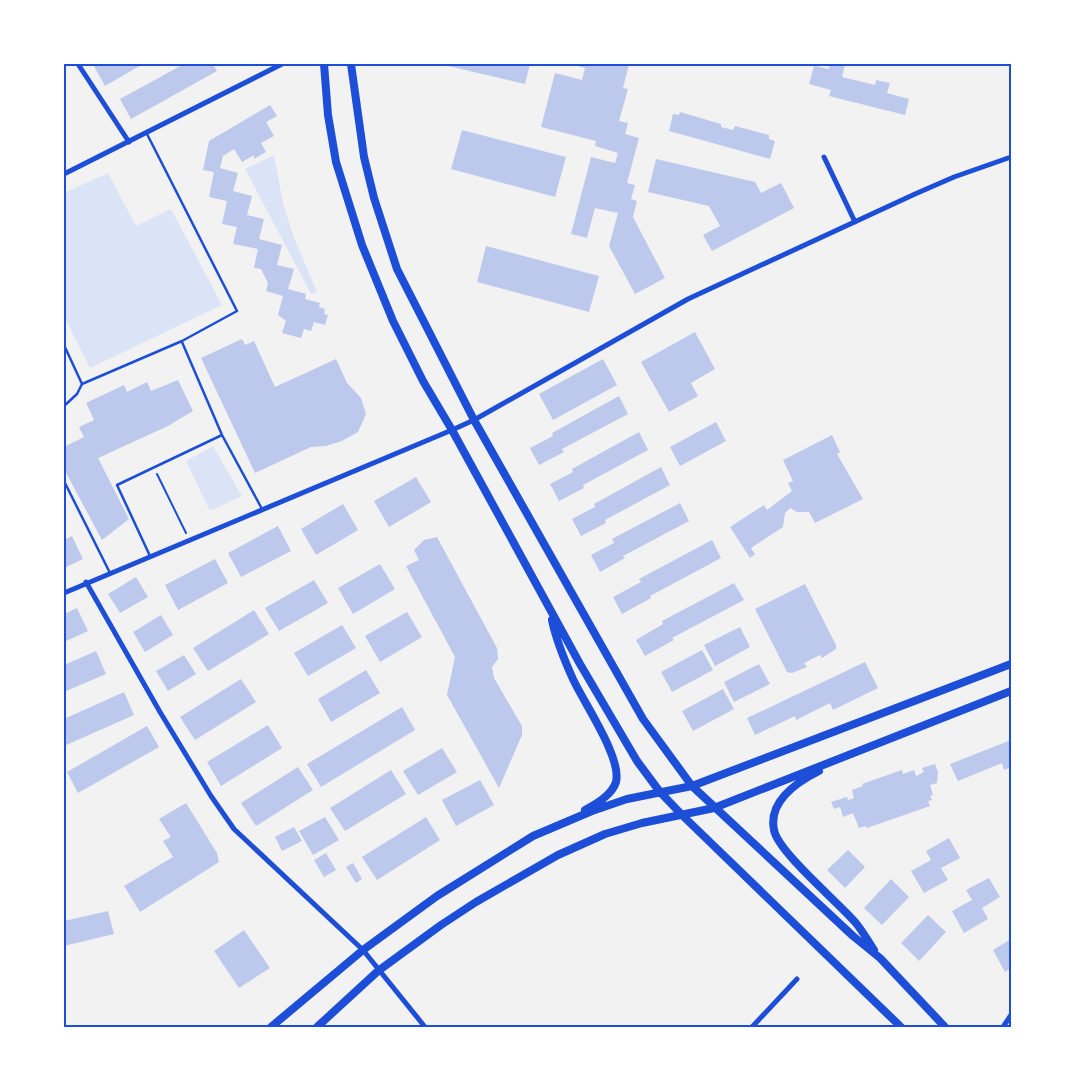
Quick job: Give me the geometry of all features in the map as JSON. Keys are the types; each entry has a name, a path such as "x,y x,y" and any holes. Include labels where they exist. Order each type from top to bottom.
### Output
{"main road":[{"path":"324,64 328,116 336,162 362,245 393,321 423,381 452,430 580,664 638,761 660,792 683,816 901,1027"},
{"path":"351,64 358,122 370,182 398,269 474,420 643,719 692,786 853,936 880,958 946,1027"},
{"path":"550,610 559,645 570,672 609,747 616,772 616,781 606,796 596,804 556,826"},
{"path":"271,1027 363,950 437,896 533,836 592,811 627,800 692,786 1011,664"},
{"path":"316,1027 378,971 476,902 558,855 606,834 642,823 683,816 714,808 1011,691"},
{"path":"855,752 806,777 784,794 776,806 774,831 787,852 856,923 880,958"}],"street":[{"path":"78,64 128,142"},
{"path":"64,174 282,64"},
{"path":"824,157 855,222"},
{"path":"64,593 86,582 474,420 688,299 954,178 1011,157"},
{"path":"86,582 160,712 211,796 234,829 363,950 425,1027"},
{"path":"752,1027 797,979"},
{"path":"1003,1027 1011,1015"}],"lane":[{"path":"64,406 77,394 82,384 182,342 237,311 147,133"},
{"path":"182,342 222,435 262,509"},
{"path":"64,345 82,384"},
{"path":"150,556 117,485 222,435"},
{"path":"64,481 110,573"}],"path":[{"path":"154,467 189,540"}],"shaded area":[{"path":"274,155 283,203 293,235 317,292 311,294 245,169"},
{"path":"108,173 136,226 171,209 222,305 90,368 64,316 64,193"},
{"path":"213,446 242,496 210,511 186,461"}],"building":[{"path":"99,64 143,64 105,86 94,66"},
{"path":"184,64 213,64 217,71 131,119 120,99"},
{"path":"440,64 530,64 525,84"},
{"path":"572,64 629,64 623,88 628,89 619,121 628,123 625,134 639,138 627,183 635,185 631,199 637,201 633,217 665,278 635,294 609,246 618,213 595,208 587,238 571,234 591,157 615,163 618,153 595,146 596,141 541,127 555,73 582,80 585,68"},
{"path":"830,64 845,64 842,77 875,85 876,80 890,83 887,93 909,99 905,115 829,96 831,90 809,84 814,66 829,69"},
{"path":"270,105 277,116 266,122 274,136 261,143 266,152 254,159 254,155 242,162 234,149 223,156 220,168 238,173 233,191 252,196 247,215 264,219 259,239 282,245 277,265 294,269 288,289 306,294 305,299 320,303 319,307 325,309 324,314 328,315 325,325 314,322 311,331 304,329 301,338 282,333 286,321 278,315 283,296 266,291 268,283 261,269 254,268 258,249 233,244 237,227 222,224 227,201 209,197 214,172 203,170 209,141"},
{"path":"680,112 721,124 721,127 733,130 735,126 769,135 769,139 775,141 770,159 669,131 673,114 679,115"},
{"path":"462,130 566,157 555,197 451,169"},
{"path":"656,159 755,182 761,193 781,183 794,208 712,251 703,235 720,226 709,206 648,192"},
{"path":"486,246 599,276 589,312 477,282"},
{"path":"695,332 715,369 691,383 698,396 669,412 641,362"},
{"path":"242,339 245,345 254,341 275,387 336,359 347,383 361,398 366,414 358,432 342,441 326,446 311,447 255,473 201,358"},
{"path":"603,359 617,385 553,420 539,394"},
{"path":"178,380 193,411 168,426 98,458 129,519 102,540 64,469 64,447 84,437 79,427 94,420 86,403 124,385 127,392 147,382 151,391"},
{"path":"619,396 628,414 562,449 564,452 539,465 530,448 553,436 552,433"},
{"path":"716,422 726,441 680,466 670,447"},
{"path":"639,432 648,450 583,485 584,488 559,501 550,484 573,472 572,469"},
{"path":"832,435 840,452 837,454 863,499 815,523 809,512 797,512 790,508 785,513 783,527 751,548 755,554 750,558 730,527 764,505 767,510 792,491 788,483 793,481 783,460"},
{"path":"661,467 670,485 605,520 606,523 581,536 572,519 595,507 594,504"},
{"path":"416,477 431,502 389,527 374,501"},
{"path":"680,503 689,521 623,556 625,558 600,572 591,555 614,543 612,539"},
{"path":"343,504 358,530 316,555 301,529"},
{"path":"278,526 291,551 241,577 228,553"},
{"path":"72,536 83,559 64,568 64,540"},
{"path":"437,537 497,648 498,659 492,667 494,678 522,726 522,735 499,788 447,695 455,657 406,566 419,560 414,550 424,540"},
{"path":"712,540 721,558 650,596 651,598 622,614 613,597 641,582 639,579"},
{"path":"215,559 228,583 178,610 165,585"},
{"path":"380,564 395,589 353,614 338,588"},
{"path":"136,577 148,597 120,613 108,594"},
{"path":"314,580 328,603 279,631 265,608"},
{"path":"734,583 744,600 672,638 674,640 645,656 636,640 663,624 662,621"},
{"path":"805,584 836,645 836,649 822,658 820,655 804,663 807,667 792,673 787,672 755,609"},
{"path":"77,608 88,631 64,642 64,614"},
{"path":"254,610 269,634 208,671 193,648"},
{"path":"407,612 422,637 380,662 365,636"},
{"path":"161,615 173,635 145,652 133,632"},
{"path":"342,625 356,648 308,676 294,653"},
{"path":"740,627 750,647 715,666 704,645"},
{"path":"702,650 713,670 672,692 661,672"},
{"path":"96,651 106,674 64,692 64,665"},
{"path":"184,655 196,674 168,691 156,671"},
{"path":"865,662 878,688 833,710 830,703 796,720 795,716 755,735 747,718"},
{"path":"759,664 770,684 734,702 724,682"},
{"path":"366,670 380,693 331,722 318,699"},
{"path":"241,679 256,702 195,740 180,717"},
{"path":"723,689 734,709 693,731 682,711"},
{"path":"124,692 134,715 64,746 64,719"},
{"path":"402,707 415,730 321,787 307,764"},
{"path":"268,725 282,748 221,786 207,762"},
{"path":"147,726 159,747 78,793 67,772"},
{"path":"1011,740 1011,767 1004,770 1002,763 958,781 950,764"},
{"path":"442,748 457,772 418,795 403,771"},
{"path":"935,764 938,772 937,783 930,785 933,795 930,796 932,800 928,801 930,806 867,828 866,826 859,828 853,813 843,817 840,807 834,809 831,802 847,797 848,800 854,798 852,790 863,786 862,784 902,770 903,774 914,770 916,776 924,772 922,768"},
{"path":"298,767 313,790 256,826 241,803"},
{"path":"391,770 406,794 345,831 330,808"},
{"path":"480,780 494,805 456,826 442,800"},
{"path":"186,803 217,853 219,862 140,912 124,886 173,857 163,841 171,837 159,819"},
{"path":"325,817 339,840 313,855 299,831"},
{"path":"426,817 440,840 377,880 362,857"},
{"path":"294,827 302,841 282,851 275,837"},
{"path":"949,838 960,858 941,868 948,880 924,893 911,871 931,860 926,851"},
{"path":"848,850 865,867 845,888 827,870"},
{"path":"326,853 336,870 324,877 314,860"},
{"path":"353,863 362,879 356,883 346,867"},
{"path":"989,878 1000,897 982,908 988,919 964,933 952,911 972,900 966,890"},
{"path":"891,879 909,897 882,925 864,908"},
{"path":"108,911 114,934 64,946 64,921"},
{"path":"928,915 946,932 919,961 901,943"},
{"path":"244,930 270,968 239,988 214,951"},
{"path":"1011,939 1011,968 1005,972 993,950"}]}
